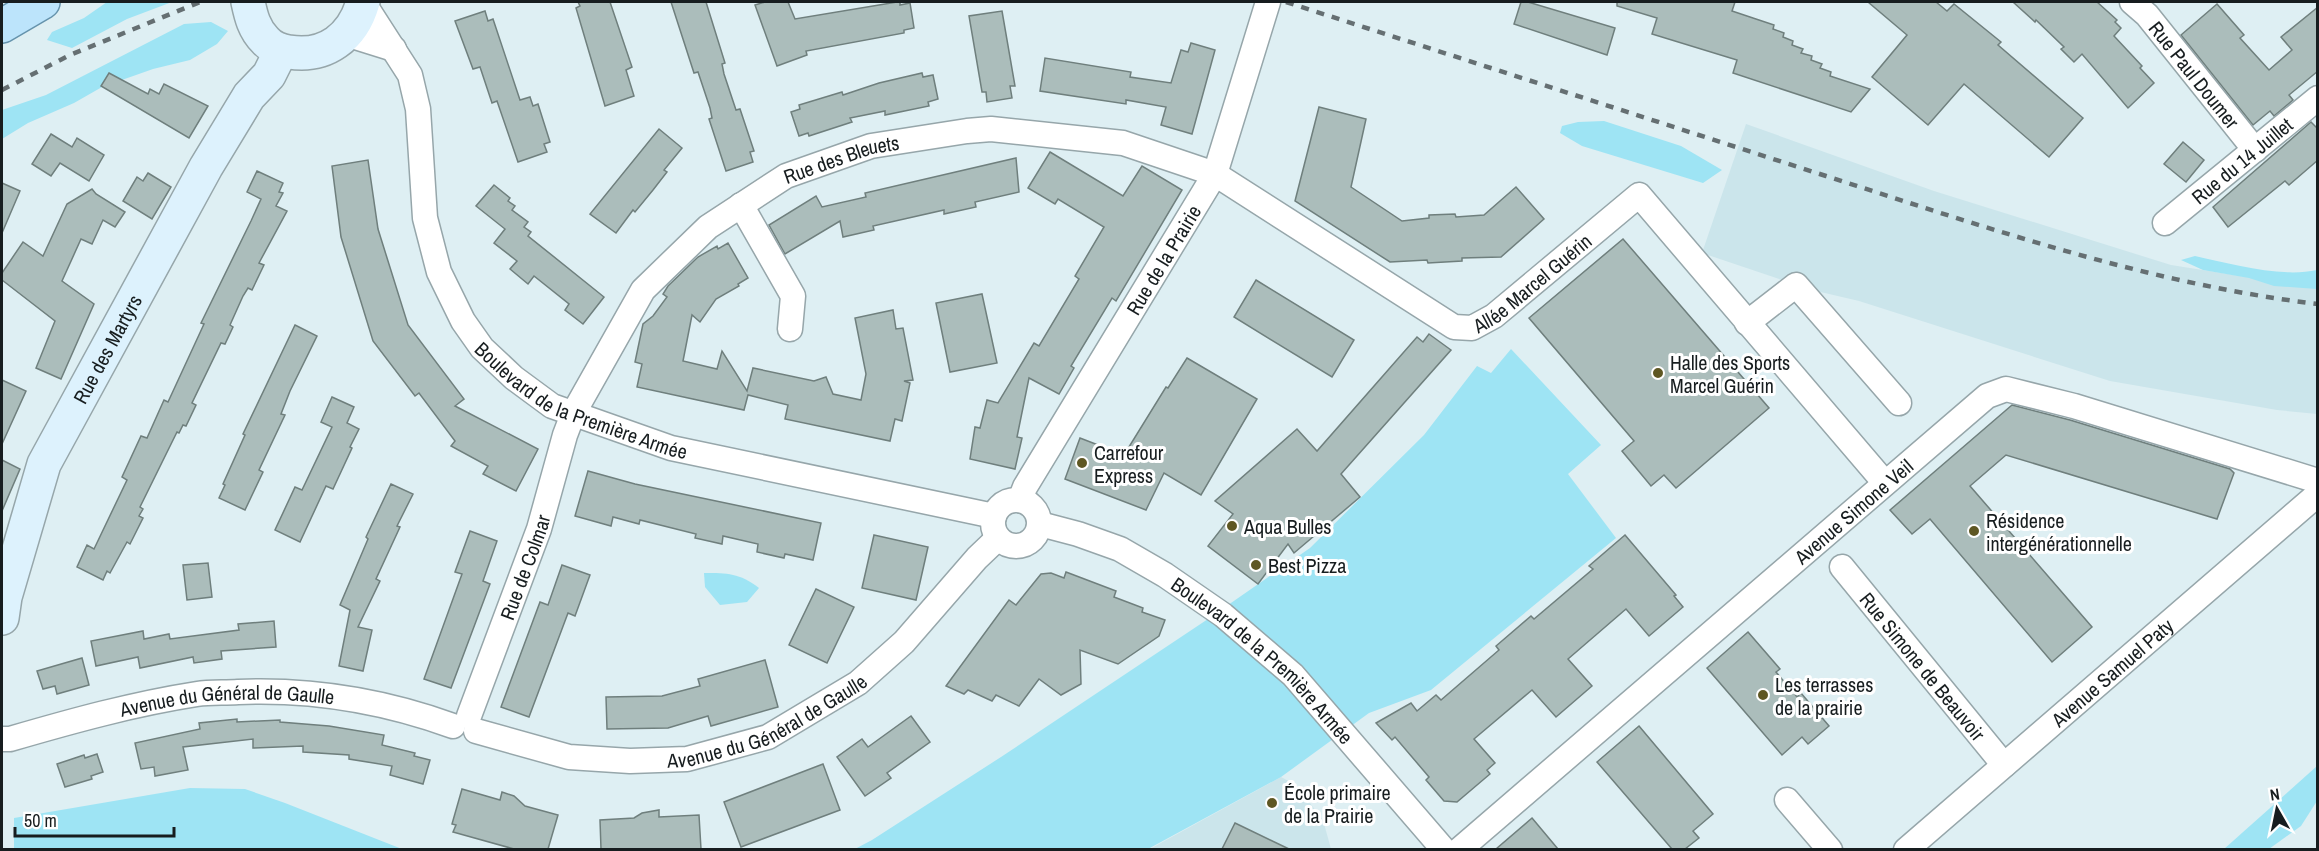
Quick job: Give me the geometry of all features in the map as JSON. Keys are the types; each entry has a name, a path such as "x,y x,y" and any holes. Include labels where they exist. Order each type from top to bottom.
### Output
{"main road":[{"path":"2,26 43,2"}],"street":[{"path":"250,13 266,42 281,51 305,55 330,47 346,34 357,18 363,2"},
{"name":"Boulevard de la Première Armée","path":"363,2 410,75 418,109 425,218 440,272 463,321 482,348 514,378 552,406 671,447 996,527"},
{"name":"Rue de la Prairie","path":"1020,500 1025,487 1215,174 1268,2"},
{"name":"Rue Paul Doumer","path":"2132,2 2147,15 2255,150"},
{"name":"Rue des Martyrs","path":"249,96 254,63 250,13"},
{"path":"346,34 394,49"},
{"name":"Rue des Martyrs","path":"2,618 5,597 44,464 206,167 249,96 269,75 281,51"},
{"name":"Rue du 14 Juillet","path":"2165,224 2318,98"},
{"name":"Rue des Bleuets","path":"573,414 643,290 708,227 786,176 872,146 968,130 991,129 1123,143 1215,174"},
{"name":"Allée Marcel Guérin","path":"1215,174 1454,327 1472,328 1494,316 1639,195 1885,483"},
{"path":"741,205 793,296 790,329"},
{"path":"1747,323 1796,285 1899,403"},
{"name":"Avenue Simone Veil","path":"1459,849 1987,396 2006,389 2074,406 2318,481"},
{"name":"Rue de Colmar","path":"466,724 539,529 573,414"},
{"name":"Avenue Samuel Paty","path":"1906,849 2318,494"},
{"path":"1020,500 1031,504 1038,513 1040,524 1035,538 1023,546 1009,546 996,527 1000,506 1009,501 1020,500"},
{"name":"Boulevard de la Première Armée","path":"1040,524 1120,549 1166,575 1223,615 1293,675 1444,849"},
{"name":"Avenue du Général de Gaulle","path":"2,739 10,739 104,712 188,696 266,691 367,701 466,724 569,757 630,761 687,759 768,737 858,683 904,642 976,558 996,527"},
{"name":"Rue Simone de Beauvoir","path":"1842,567 2004,765"},
{"path":"1787,800 1830,849"}],"shaded area":[{"path":"107,2 172,2 127,19 72,48 47,40 52,32 84,18"},
{"path":"211,22 228,31 217,44 190,60 153,69 102,87 74,103 28,123 2,139 2,110 46,95 184,24"},
{"path":"1604,121 1681,146 1722,170 1703,183 1582,146 1560,133 1562,126 1578,122"},
{"path":"1746,124 1934,191 2171,265 2317,288 2317,414 2277,410 2110,381 1859,301 1812,290 1796,273 1785,281 1702,253"},
{"path":"2195,256 2272,271 2317,270 2317,289 2274,286 2249,278 2203,270 2181,260"},
{"path":"1511,349 1601,445 1568,474 1616,538 1431,690 1369,713 1281,777 1148,849 853,850 1001,757 1310,548 1424,435 1477,366 1491,373"},
{"path":"704,573 733,575 759,588 747,602 720,605 705,587"},
{"path":"2317,766 2317,801 2301,826 2269,849 2224,849"},
{"name":"École primaire de la Prairie","path":"1281,777 1296,785 1323,820 1331,849 1148,850"},
{"path":"190,788 245,789 402,849 14,849 14,818"}],"building":[{"path":"578,2 610,2 632,67 626,70 634,96 605,106 576,8 580,6"},
{"path":"671,2 706,2 725,63 722,64 724,74 736,110 740,109 754,151 750,152 753,162 726,171 709,119 712,118 710,108 698,72 694,73"},
{"path":"765,2 788,2 795,19 897,2 900,2 900,5 910,3 914,28 904,30 904,33 806,51 807,55 777,66 755,5"},
{"path":"1521,2 1528,2 1615,28 1607,55 1514,24"},
{"path":"1617,2 1735,2 1732,11 1774,25 1773,29 1784,33 1783,37 1793,41 1792,45 1803,49 1801,53 1812,56 1811,60 1822,64 1820,68 1831,72 1830,76 1870,89 1851,112 1733,73 1737,60 1652,34 1657,18 1617,6"},
{"path":"1868,2 1936,2 1947,11 1954,4 2001,42 1998,45 2083,118 2049,157 1964,84 1928,125 1872,77 1907,35"},
{"path":"2013,2 2097,2 2117,20 2115,22 2121,28 2114,36 2142,66 2140,68 2154,83 2128,108 2082,54 2074,62 2061,49 2064,47"},
{"path":"2217,4 2244,35 2240,38 2269,70 2292,50 2281,37 2318,7 2318,71 2289,95 2293,100 2274,116 2270,111 2253,125 2181,35"},
{"path":"485,11 488,21 493,19 520,100 530,97 533,106 538,104 550,142 544,144 547,152 518,162 497,101 492,103 480,67 473,69 455,21"},
{"path":"1002,11 1015,86 1010,86 1012,98 987,102 986,92 982,92 969,16"},
{"path":"1191,43 1215,50 1192,134 1161,125 1166,107 1126,100 1126,104 1040,91 1045,58 1131,72 1130,77 1171,83 1181,50 1188,52"},
{"path":"109,73 148,94 150,89 159,94 164,84 208,106 189,138 101,86"},
{"path":"922,73 923,77 933,75 938,99 928,102 929,106 885,115 885,111 850,118 852,122 809,136 808,133 799,136 791,112 800,109 799,105"},
{"path":"1319,107 1366,119 1351,187 1402,221 1429,218 1429,215 1455,214 1456,217 1484,215 1516,187 1544,219 1501,257 1462,258 1462,261 1428,263 1427,260 1390,262 1295,201"},
{"path":"2311,122 2318,129 2318,160 2289,185 2285,181 2228,227 2213,207"},
{"path":"659,129 682,148 664,170 667,172 616,233 590,214"},
{"path":"51,134 72,147 77,138 104,155 89,181 60,163 51,176 32,164"},
{"path":"2183,142 2204,160 2186,182 2164,164"},
{"path":"1050,152 1123,196 1142,166 1182,190 1116,301 1112,298 1071,366 1074,368 1059,394 1029,378 1017,437 1022,438 1015,469 970,459 975,427 980,428 987,400 998,403 1034,343 1039,346 1079,279 1075,276 1104,227 1058,199 1055,204 1028,188"},
{"path":"1016,158 1019,192 975,202 976,207 944,214 944,210 873,226 874,230 843,237 840,221 785,254 769,225 816,196 822,207 866,197 865,193"},
{"path":"368,160 378,229 408,325 464,399 455,406 538,449 516,491 483,474 488,466 451,446 455,441 419,393 415,396 373,341 341,237 332,166"},
{"path":"257,171 283,183 279,192 283,193 276,206 287,211 259,263 264,265 252,290 248,288 243,296 230,325 233,327 225,344 221,343 192,403 196,405 186,426 183,425 179,433 177,432 140,507 143,509 139,516 143,518 130,544 127,542 110,573 107,571 103,580 77,567 87,545 94,549 127,480 122,477 141,436 147,438 164,400 168,402 204,324 201,323 261,199 247,192"},
{"path":"148,173 171,187 152,219 123,201 137,177 143,181"},
{"path":"2,183 20,191 2,233"},
{"path":"494,185 510,198 508,201 515,206 512,210 528,222 524,227 531,232 528,236 604,297 583,324 565,310 569,304 534,276 528,284 510,269 517,261 494,243 505,229 476,206"},
{"path":"92,189 96,194 125,212 115,227 103,220 92,244 81,239 62,281 94,304 61,379 36,368 55,321 2,280 2,273 23,242 43,256 67,204"},
{"name":"Halle des Sports Marcel Guérin","path":"1623,239 1769,408 1676,488 1664,475 1651,486 1622,451 1634,441 1529,318"},
{"path":"728,243 748,278 716,299 700,322 692,315 683,361 717,369 722,351 747,391 753,368 814,381 826,377 833,394 861,400 866,374 855,318 893,310 896,329 903,328 913,380 904,381 910,383 902,421 895,419 890,441 785,419 788,405 748,395 744,410 637,387 642,364 635,362 643,324 653,316 667,297 663,294 668,286 698,257 717,246 718,249"},
{"path":"1256,280 1354,340 1332,377 1234,317"},
{"path":"982,294 997,363 950,372 936,303"},
{"path":"295,325 317,336 290,391 281,414 285,415 259,470 263,472 245,510 219,498 245,435 243,434"},
{"path":"1429,334 1451,350 1341,474 1360,497 1294,553 1288,544 1258,584 1208,546 1233,514 1215,501 1297,429 1317,451 1417,337 1423,342"},
{"path":"1187,358 1257,399 1201,495 1164,473 1146,510 1065,479 1080,438 1124,455 1166,387 1168,388"},
{"path":"2,380 26,391 2,444"},
{"path":"332,397 354,407 347,423 359,429 333,489 326,486 300,542 275,530 295,487 302,490 332,427 321,422"},
{"name":"Résidence intergénérationnelle","path":"2012,405 2070,420 2230,469 2234,473 2217,519 2006,455 1970,486 2092,627 2052,662 1930,519 1912,534 1890,510"},
{"path":"2,460 20,469 2,511"},
{"path":"588,471 635,484 821,523 813,560 785,554 784,558 757,552 758,544 723,536 722,544 695,538 696,534 640,520 639,524 613,517 611,526 575,516"},
{"path":"391,484 413,494 397,526 400,527 376,579 380,581 358,627 372,630 363,671 339,666 350,610 340,605 368,539 366,537"},
{"path":"470,531 497,541 483,581 490,584 451,688 424,679 462,574 455,572"},
{"path":"874,535 928,547 916,600 862,588"},
{"path":"1625,535 1676,595 1674,596 1683,607 1649,636 1626,609 1568,659 1592,686 1556,717 1532,690 1474,739 1495,763 1487,770 1490,774 1457,802 1444,801 1426,780 1429,777 1395,737 1392,740 1376,723 1411,703 1417,711 1436,695 1441,700 1499,650 1496,646 1531,616 1534,619 1593,569 1589,566"},
{"path":"208,563 212,597 187,600 183,565"},
{"path":"562,565 590,575 575,616 568,613 529,717 501,707 540,602 548,605"},
{"path":"1066,572 1116,591 1114,597 1143,608 1142,612 1165,620 1159,636 1118,664 1080,650 1081,684 1061,695 1039,679 1019,706 996,695 992,701 968,690 964,694 946,686 1009,600 1016,605 1041,574 1051,573 1064,578"},
{"path":"816,589 854,607 827,663 789,645"},
{"path":"274,621 276,647 221,651 222,659 194,663 193,657 140,668 138,657 96,666 91,641 143,631 144,639 169,634 170,639 239,630 238,624"},
{"name":"Les terrasses de la prairie","path":"1748,632 1780,669 1776,672 1797,697 1801,693 1829,726 1808,744 1802,737 1782,755 1707,668"},
{"path":"82,658 89,685 57,694 55,686 43,689 37,671"},
{"path":"765,660 778,707 711,726 708,716 668,728 607,729 606,697 662,696 700,686 698,679"},
{"path":"911,716 930,742 887,773 891,778 865,796 837,757 862,739 868,747"},
{"path":"237,719 237,722 280,720 280,722 329,726 384,735 382,745 415,753 414,756 430,760 423,784 390,775 392,766 349,759 349,755 303,752 303,746 253,748 253,739 183,747 188,770 155,776 154,767 141,769 135,743 200,729 199,723"},
{"path":"1639,726 1713,814 1693,831 1699,838 1685,849 1672,849 1597,762"},
{"path":"97,754 103,772 91,776 92,779 65,787 57,764 84,755 85,758"},
{"path":"823,764 840,810 741,847 724,802"},
{"path":"462,789 500,800 502,792 514,796 525,806 558,815 548,849 514,849 453,832 456,825 452,824"},
{"path":"659,810 659,817 699,815 701,849 601,849 600,820 634,818 642,813"},
{"path":"1532,818 1558,849 1496,849"},
{"path":"1235,823 1289,849 1222,849"}],"railway":[{"path":"2,90 70,55 200,2"},
{"path":"1286,2 1947,215 2069,252 2193,283 2318,304"}],"place":[{"name":"Halle des Sports Marcel Guérin","path":"1658,373"},
{"name":"Carrefour Express","path":"1082,463"},
{"name":"Aqua Bulles","path":"1232,526"},
{"name":"Résidence intergénérationnelle","path":"1974,531"},
{"name":"Best Pizza","path":"1256,565"},
{"name":"Les terrasses de la prairie","path":"1763,695"},
{"name":"École primaire de la Prairie","path":"1272,803"}]}
